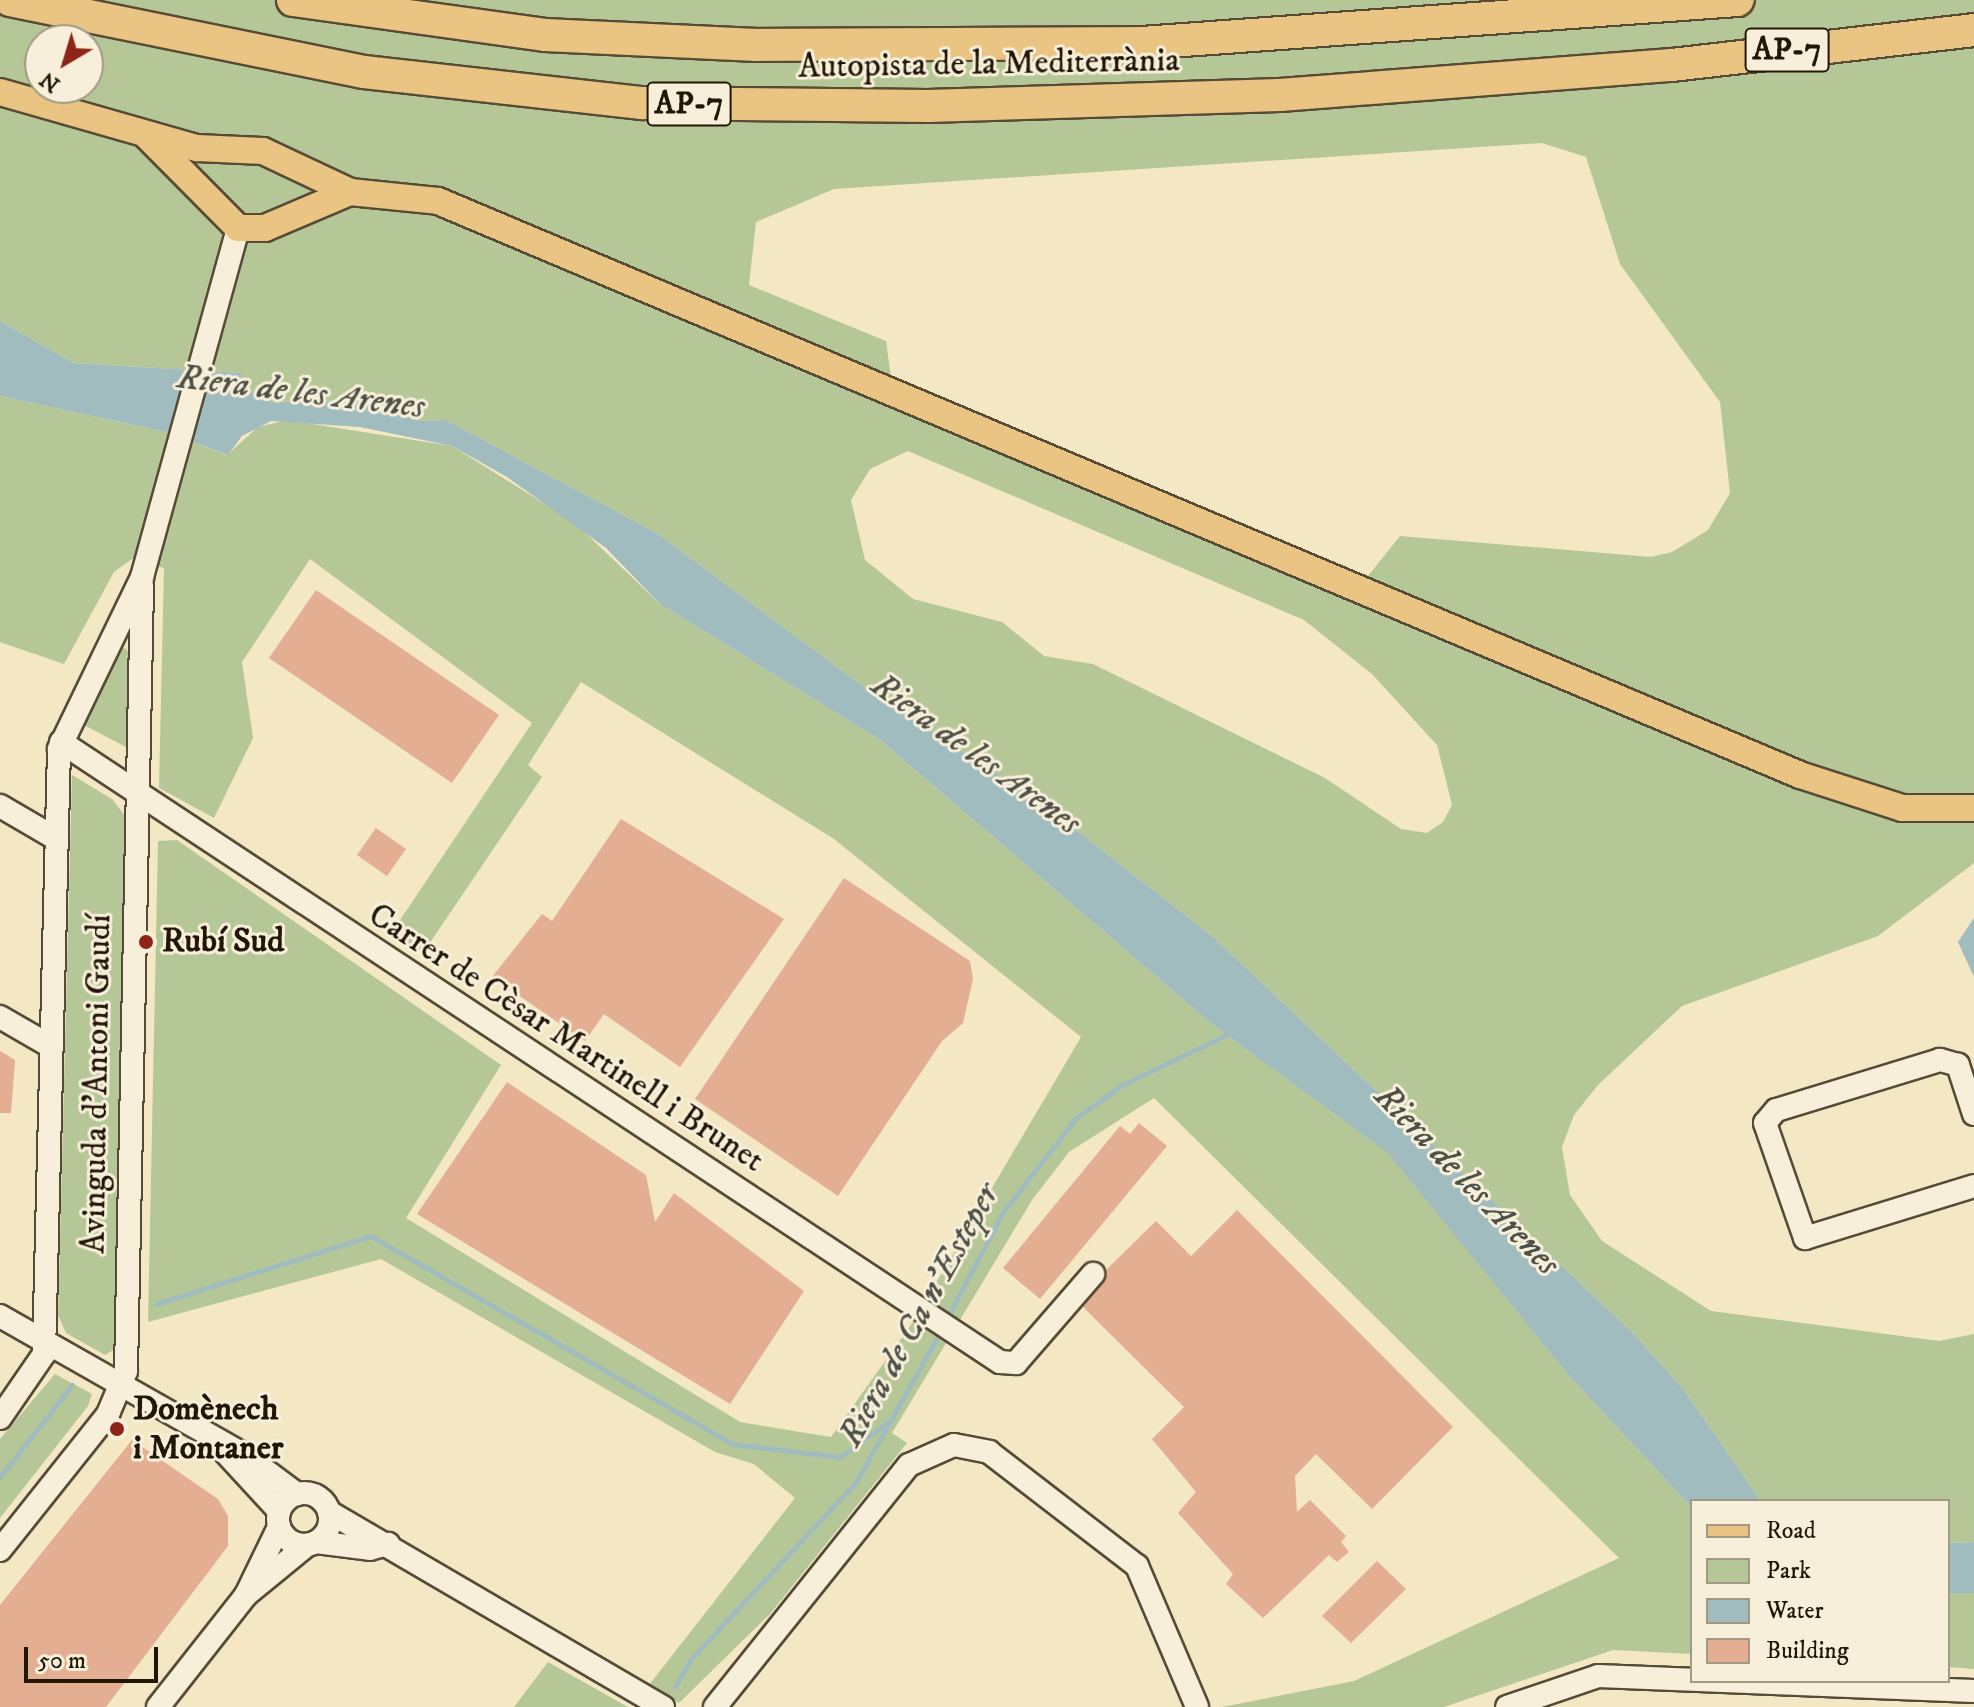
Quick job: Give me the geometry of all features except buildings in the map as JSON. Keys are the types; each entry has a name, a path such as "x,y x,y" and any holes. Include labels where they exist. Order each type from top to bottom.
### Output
{"highway":[{"name":"Autopista de la Mediterrània","path":"10,0 364,72 597,99 734,104 1280,95 1672,65 1974,30"},
{"name":"Autopista de la Mediterrània","path":"293,0 545,35 757,45 1142,43 1737,0"}],"main road":[{"path":"0,92 147,136 237,152 263,151 279,162 350,192 411,194 480,217 1813,780 1902,808 1974,808"},
{"path":"147,136 238,228 265,228 283,216 350,192"},
{"path":"213,201 214,174 237,152"},
{"path":"279,162 291,182 283,216"}],"street":[{"name":"Avinguda d'Antoni Gaudí","path":"0,1418 37,1372 44,1343 55,838 61,742 142,577 238,228"},
{"name":"Avinguda d'Antoni Gaudí","path":"0,1550 108,1414 126,1371 142,577"},
{"name":"Carrer de Cèsar Martinell i Brunet","path":"61,742 172,820 926,1308 1000,1362 1016,1363 1093,1274"},
{"path":"0,806 55,838"},
{"path":"136,849 172,820"},
{"path":"0,1017 50,1046"},
{"path":"1974,1114 1958,1065 1940,1060 1776,1110 1765,1123 1805,1238 1974,1186"},
{"path":"0,1316 214,1441 297,1494 320,1499 329,1512 663,1707"},
{"path":"214,1441 279,1519 290,1541 370,1549 388,1544"},
{"path":"715,1707 909,1465 954,1445 989,1452 1137,1566 1197,1707"},
{"path":"246,1595 279,1519 297,1494"},
{"path":"158,1707 246,1595 328,1530 329,1512"},
{"path":"1507,1707 1598,1676 1690,1680"},
{"path":"1773,1683 1974,1691"}],"green space":[{"path":"0,0 1974,0 1974,863 1878,936 1682,1006 1598,1085 1574,1115 1562,1147 1570,1195 1602,1241 1711,1311 1939,1341 1974,1334 1974,1542 1950,1543 1950,1499 1760,1499 1684,1390 1635,1335 1211,935 1039,801 876,696 657,533 446,420 421,421 353,400 271,402 239,384 240,373 74,363 0,321","holes":["1542,143 1586,157 1620,264 1720,402 1730,493 1708,530 1672,552 1651,557 1400,536 1364,581 891,378 886,341 749,285 756,222 834,189","908,451 1304,620 1372,674 1437,745 1452,805 1443,822 1427,833 1401,829 1325,778 1093,664 1044,656 1002,622 913,599 865,560 851,500 870,469"]},
{"path":"0,396 166,432 227,455 258,427 287,420 452,446 575,523 660,604 880,740 1214,1026 1389,1153 1570,1377 1690,1506 1690,1654 1613,1650 1444,1707 1222,1707 1354,1681 1619,1558 1154,1098 1069,1152 1032,1200 892,1433 907,1443 770,1614 679,1703 649,1685 795,1498 754,1464 715,1452 381,1259 148,1322 158,841 177,840 501,1065 406,1218 740,1422 831,1437 913,1322 1081,1037 834,839 581,682 528,765 542,777 423,953 392,932 532,723 310,559 242,662 253,738 214,818 159,788 164,568 132,559 114,572 64,664 0,642"},
{"path":"125,648 132,656 126,747 78,722 116,650"},
{"path":"72,775 112,799 126,817 115,1349 105,1355 66,1333 58,1315"},
{"path":"55,1374 92,1394 88,1406 0,1518 0,1439"},
{"path":"1950,1593 1974,1593 1974,1669 1950,1667"},
{"path":"548,1662 628,1707 514,1707"}],"water":[{"name":"Riera de les Arenes","path":"0,321 74,363 241,373 239,384 271,402 353,400 421,421 446,420 657,533 876,696 1039,801 1211,935 1635,1335 1684,1390 1760,1499 1690,1499 1690,1506 1570,1377 1388,1153 1214,1026 880,740 660,604 606,548 507,477 452,446 360,427 271,421 242,436 228,455 166,432 0,396"},
{"path":"1974,918 1974,977 1958,942"},
{"path":"1974,1542 1974,1593 1950,1593 1950,1543"}],"waterway":[{"name":"Riera de Ca n'Esteper","path":"946,1320 1003,1212 1076,1118 1122,1085 1230,1033"},
{"path":"156,1304 371,1236 733,1444 840,1457 891,1420"},
{"name":"Riera de Ca n'Esteper","path":"675,1687 690,1660 856,1482 942,1329"},
{"path":"0,1477 72,1385"}],"place":[{"name":"Rubí Sud","path":"146,942"},
{"name":"Domènech i Montaner","path":"117,1429"}]}
